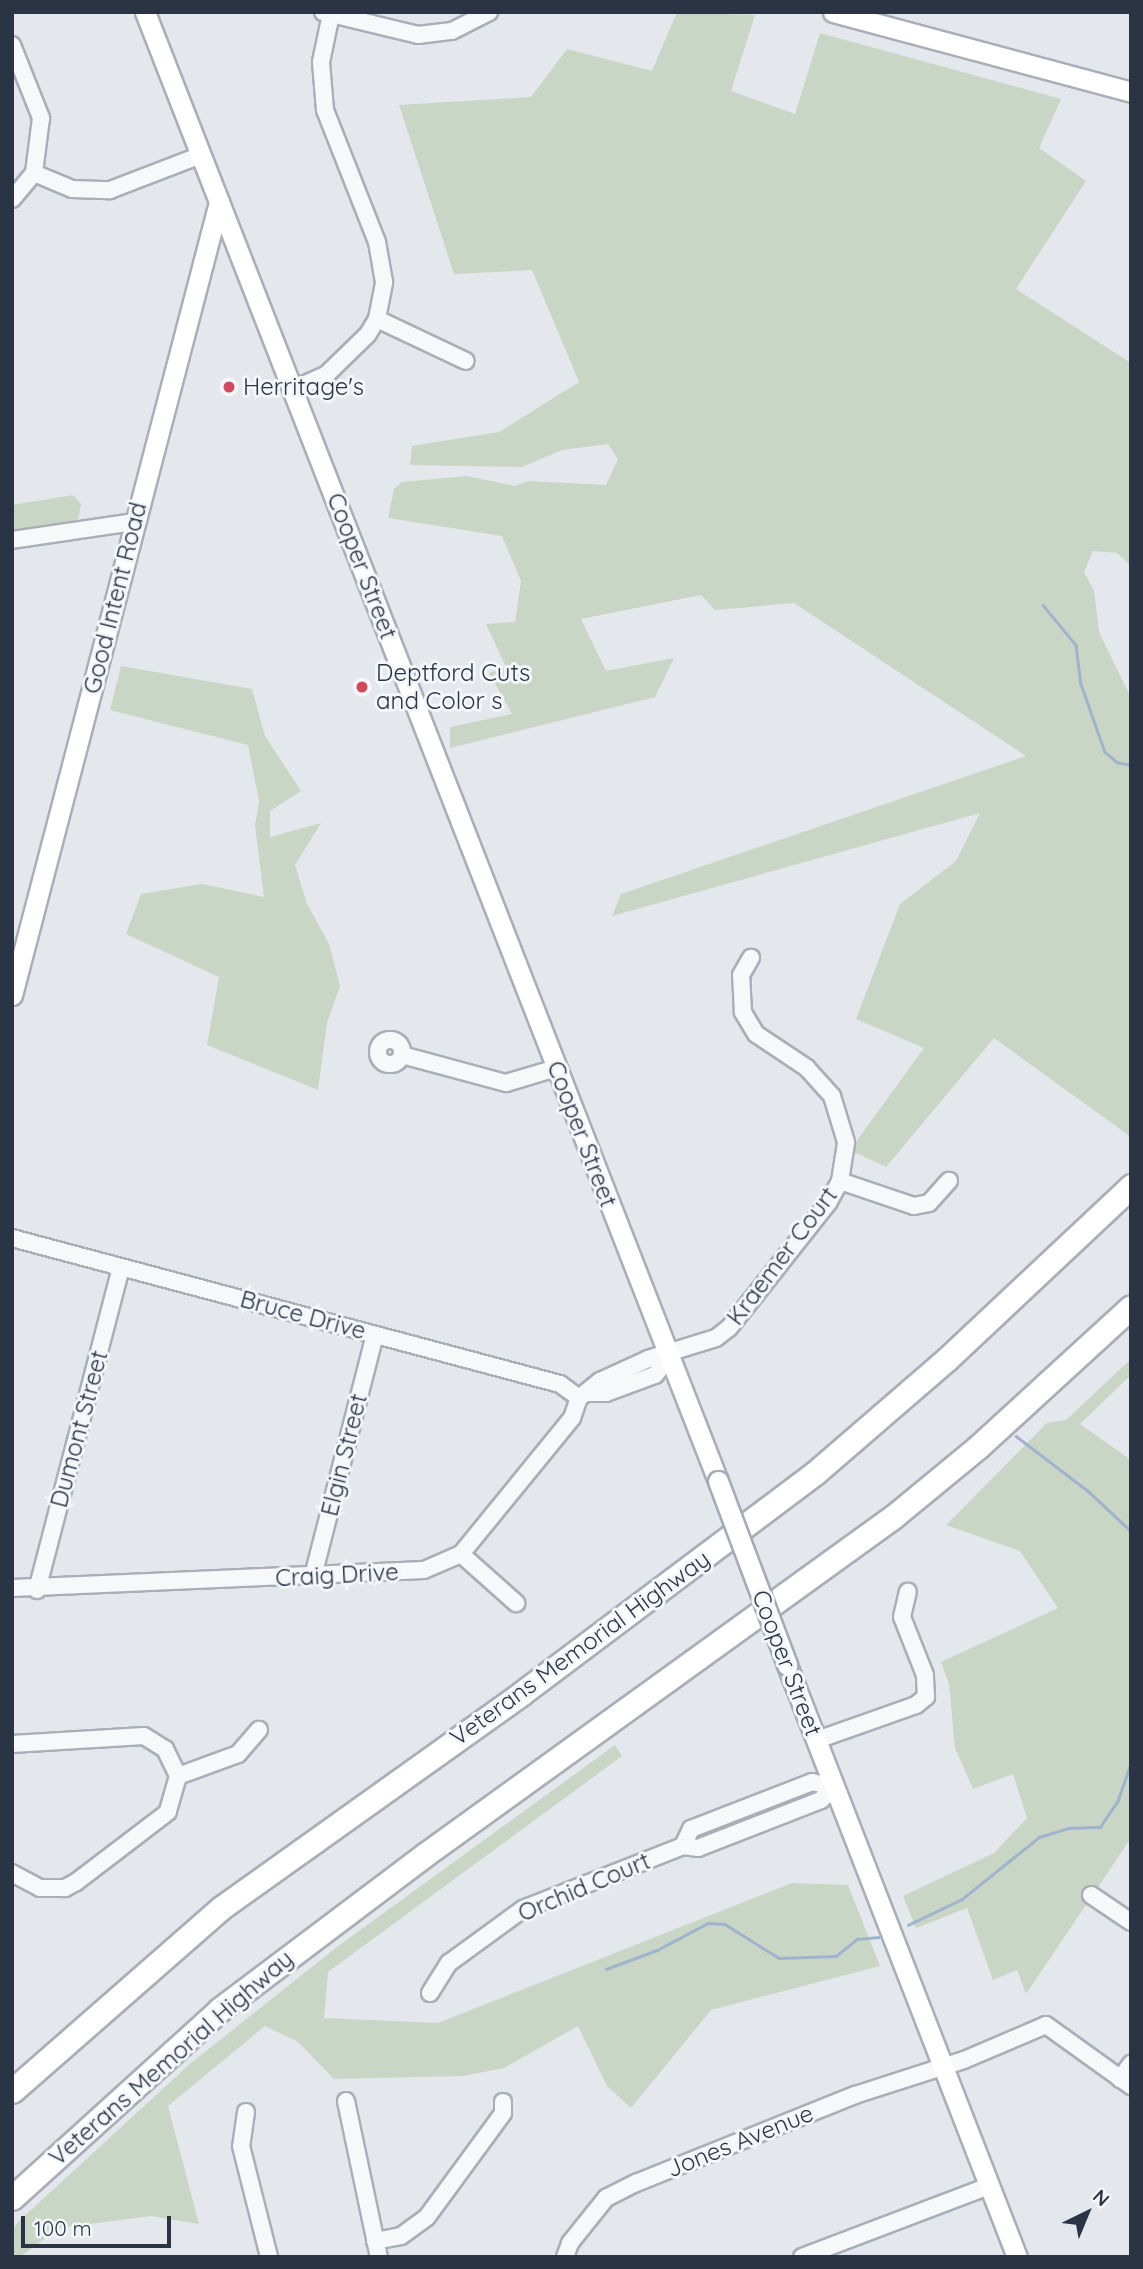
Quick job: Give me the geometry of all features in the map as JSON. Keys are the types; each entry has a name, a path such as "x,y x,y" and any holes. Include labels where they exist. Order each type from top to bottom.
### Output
{"highway":[{"name":"Veterans Memorial Highway","path":"12,2091 221,1908 532,1685 815,1473 947,1359 1131,1186"},
{"name":"Veterans Memorial Highway","path":"12,2198 219,2010 426,1854 893,1517 978,1447 1131,1307"}],"main road":[{"name":"Cooper Street","path":"145,12 670,1356 1017,2257"},
{"path":"837,13 1131,92"},
{"name":"Good Intent Road","path":"12,995 219,202"}],"street":[{"path":"294,389 327,374 377,319 383,264 321,90 327,13 418,35 452,32 489,12"},
{"path":"12,45 41,118 34,173 12,199"},
{"path":"34,173 72,189 110,190 201,155"},
{"path":"377,319 466,361"},
{"path":"12,540 134,522"},
{"name":"Kraemer Court","path":"670,1356 716,1338 729,1328 828,1203 840,1181 846,1142 832,1096 807,1068 756,1034 743,1012 741,975 751,958"},
{"path":"402,1055 506,1083 556,1068"},
{"path":"840,1181 914,1206 929,1203 949,1181"},
{"name":"Bruce Drive","path":"12,1238 560,1384 584,1395"},
{"name":"Dumont Street","path":"37,1590 121,1268"},
{"name":"Elgin Street","path":"313,1576 375,1335"},
{"path":"516,1603 461,1554 572,1418 584,1395 606,1393 656,1375 670,1356"},
{"name":"Craig Drive","path":"12,1588 37,1590 404,1573 461,1554"},
{"path":"817,1740 916,1704 926,1697 925,1675 901,1617 908,1592"},
{"path":"178,1776 238,1755 258,1730"},
{"path":"12,1744 144,1736 165,1749 178,1776 168,1812 76,1882 65,1888 40,1888 12,1873"},
{"name":"Orchid Court","path":"430,1993 449,1963 523,1909 683,1846 691,1829 715,1819 812,1782 834,1787"},
{"path":"1091,1895 1131,1922"},
{"name":"Jones Avenue","path":"565,2257 606,2198 855,2095 1046,2025 1125,2083"},
{"path":"1125,2083 1131,2064"},
{"path":"346,2101 377,2249 427,2217 503,2113 503,2102"},
{"path":"246,2112 241,2146 269,2257"},
{"path":"802,2257 989,2186"}],"green space":[{"path":"677,12 755,15 731,91 795,114 820,33 1061,99 1039,148 1086,181 1016,289 1131,363 1131,566 1117,553 1093,551 1084,572 1094,591 1099,632 1131,698 1131,1137 994,1038 886,1167 850,1150 924,1048 856,1019 900,904 956,861 980,813 612,916 621,894 1026,756 794,603 715,610 701,595 581,619 606,671 674,658 655,697 450,748 450,727 512,714 489,673 506,667 486,624 515,622 521,581 502,536 388,518 394,489 402,482 467,476 515,486 528,481 606,485 618,459 608,444 562,450 522,467 410,465 412,446 499,432 579,382 532,270 454,274 399,105 531,97 567,49 652,71"},
{"path":"73,495 81,504 78,520 12,533 12,505"},
{"path":"121,666 252,689 265,736 301,791 270,811 270,837 321,823 295,865 307,904 329,944 340,986 327,1023 318,1090 207,1045 219,977 126,934 141,894 202,884 264,897 255,826 259,801 248,745 110,710"},
{"path":"1131,1359 1131,1375 1080,1424 1131,1460 1131,1838 1026,1994 1017,1970 993,1980 967,1908 916,1928 903,1896 994,1853 1027,1818 1013,1774 973,1789 955,1748 949,1684 941,1662 1058,1608 1020,1551 946,1525 1047,1423 1066,1420"},
{"path":"615,1745 622,1756 328,1972 324,2018 438,2023 792,1883 848,1885 880,1966 711,2010 631,2108 607,2086 578,2026 504,2068 463,2076 334,2079 298,2042 265,2026 168,2106 199,2224 151,2216 59,2228 20,2257 12,2257 12,2230 20,2220 191,2063 337,1947"}],"waterway":[{"path":"1043,605 1076,645 1081,684 1105,752 1117,762 1131,765"},
{"path":"1016,1436 1087,1490 1131,1531"},
{"path":"908,1925 962,1899 1039,1837 1068,1828 1100,1827 1118,1800 1131,1763"},
{"path":"606,1969 657,1950 708,1923 725,1924 779,1958 836,1956 857,1939 879,1937"}],"place":[{"name":"Herritage's","path":"229,387"},
{"name":"Deptford Cuts and Color s","path":"362,687"}]}
